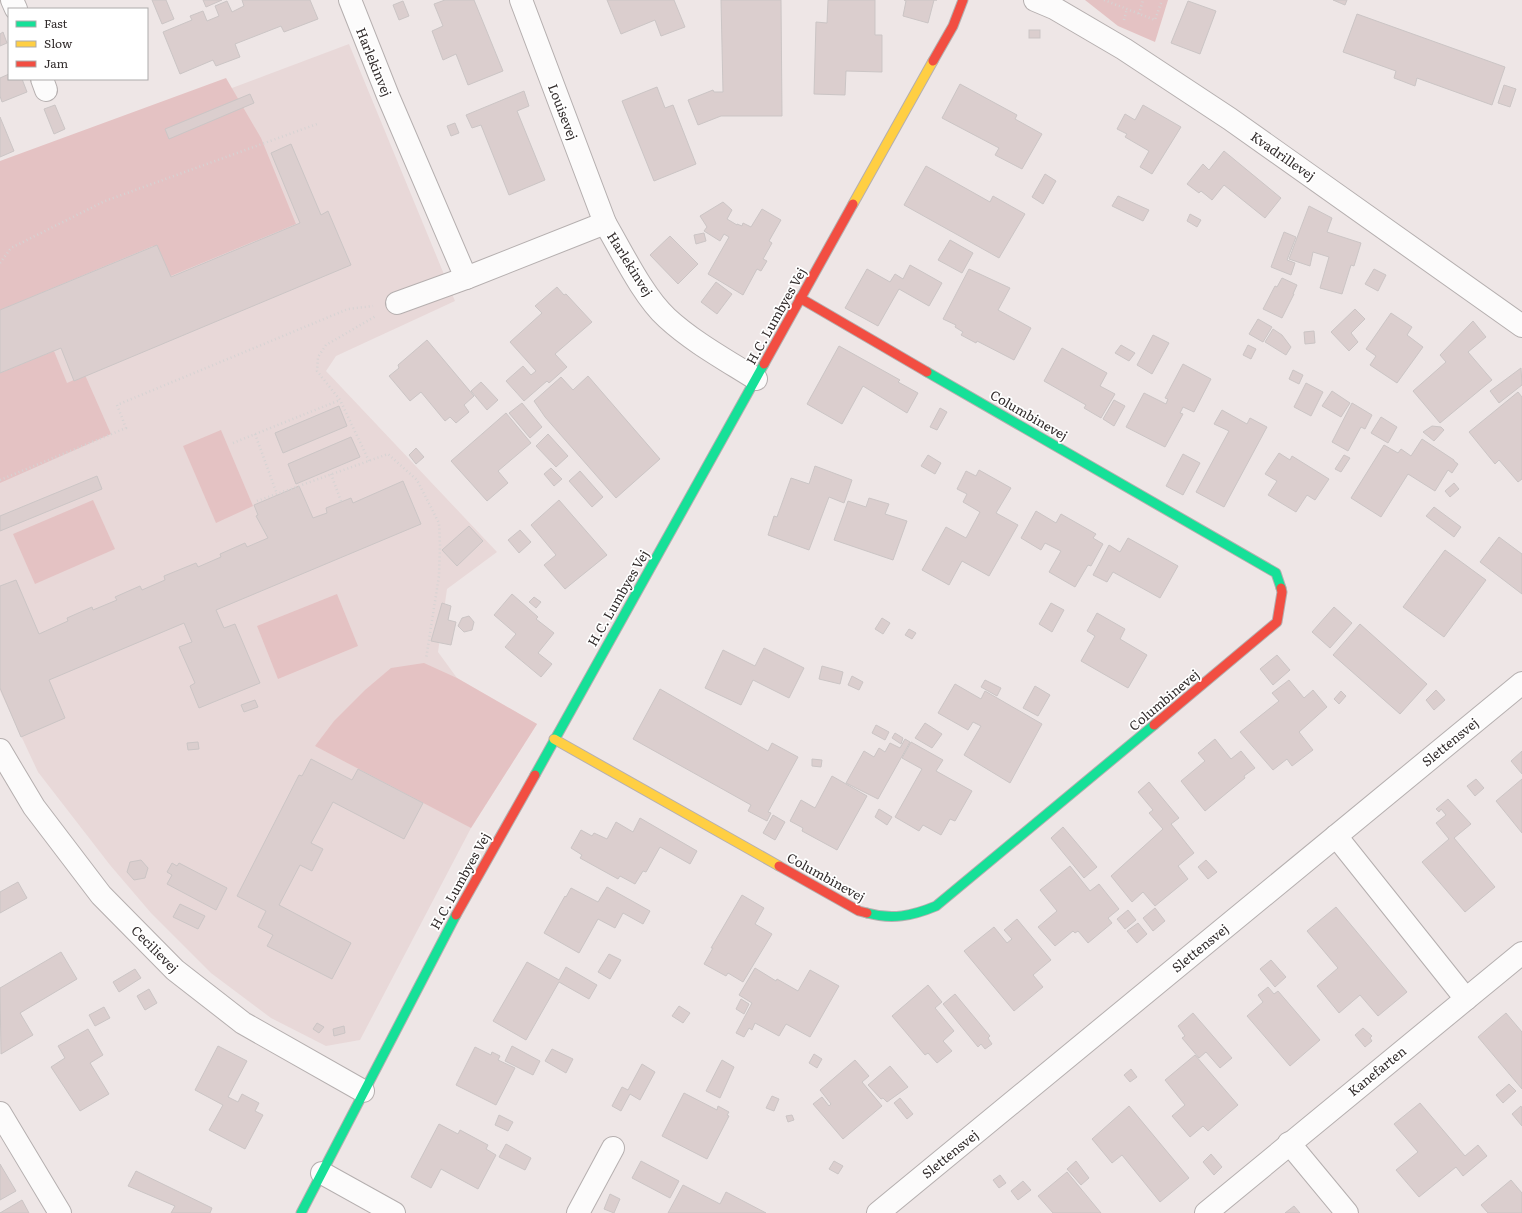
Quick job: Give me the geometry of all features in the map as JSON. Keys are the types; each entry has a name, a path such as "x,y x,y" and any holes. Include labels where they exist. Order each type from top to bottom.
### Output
{"street":[{"name":"Harlekinvej","path":"350,0 388,96 466,278"},
{"name":"Louisevej","path":"521,0 605,223"},
{"name":"H.C. Lumbyes Vej","path":"301,1213 436,949 953,26 963,0"},
{"name":"Kvadrillevej","path":"1035,0 1054,8 1124,49 1230,119 1522,326"},
{"name":"Harlekinvej","path":"397,304 605,223 640,284 666,318 699,343 756,379"},
{"name":"Columbinevej","path":"554,739 859,911 884,918 910,917 936,906 1277,622 1282,592 1276,573 800,298"},
{"name":"Slettensvej","path":"878,1213 1522,683"},
{"name":"Cecilievej","path":"0,750 34,808 101,895 175,970 243,1023 363,1091"},
{"path":"1336,836 1466,999"},
{"name":"Kanefarten","path":"1206,1213 1289,1143 1466,999 1520,960"},
{"path":"0,1113 60,1213"},
{"path":"1289,1143 1347,1213"},
{"path":"578,1213 613,1148"},
{"path":"322,1173 394,1213"}],"path":[{"path":"1104,0 1155,20 1162,0"},
{"path":"1111,4 1112,0"},
{"path":"1139,14 1143,0"},
{"path":"0,263 11,248 105,201 317,124"},
{"path":"369,461 340,400 317,371 318,357 326,345 397,304"},
{"path":"0,480 126,428 117,405 348,308 397,304"},
{"path":"233,443 340,400"},
{"path":"255,434 277,494"},
{"path":"257,501 388,454 406,469 417,480 439,523 440,544 438,576 426,659"},
{"path":"331,474 342,504"}],"shaded area":[{"path":"1085,0 1168,0 1155,42 1118,26"},
{"path":"349,44 455,301 336,356 326,371 497,552 447,589 438,652 457,678 537,724 471,828 360,1040 326,1046 271,1018 211,973 151,913 110,865 38,772 0,691 0,175"},
{"path":"226,78 261,138 296,224 166,278 153,246 0,310 0,161"},
{"path":"54,351 67,383 85,375 111,434 0,483 0,373"},
{"path":"221,430 253,506 216,523 183,446"},
{"path":"93,500 115,549 35,584 13,534"},
{"path":"337,594 358,646 278,679 257,626"},
{"path":"424,663 457,678 537,724 471,828 315,746 334,721 365,690 391,668"}],"building":[{"path":"152,0 166,0 174,19 162,24"},
{"path":"203,0 222,0 206,7"},
{"path":"242,0 310,0 318,19 284,32 281,26 235,44 240,57 216,66 213,60 180,74 163,32 192,20 190,16 203,11 207,21 219,16 215,6 227,1 232,12 244,6"},
{"path":"445,0 474,0 503,71 468,85 456,54 443,60 432,31 443,26 434,4"},
{"path":"607,0 674,0 685,27 661,36 655,20 621,34"},
{"path":"721,0 781,0 782,116 721,116 698,125 688,100 713,90 714,92 723,92"},
{"path":"828,0 875,0 875,35 882,35 882,72 846,71 845,95 814,94 816,22 827,23"},
{"path":"904,0 934,0 928,23 903,16 906,1"},
{"path":"1333,0 1347,0 1345,5"},
{"path":"403,1 409,16 399,20 393,5"},
{"path":"1188,1 1216,11 1200,54 1171,43"},
{"path":"1357,14 1505,67 1492,105 1417,78 1415,86 1394,78 1396,71 1343,52"},
{"path":"1029,30 1040,30 1040,38 1029,38"},
{"path":"3,32 7,43 0,46 0,34"},
{"path":"8,74 8,80 22,80 27,92 2,102 0,96 0,78"},
{"path":"960,84 1017,115 1015,119 1042,134 1022,169 995,155 999,148 942,118"},
{"path":"1504,85 1516,89 1510,107 1498,103"},
{"path":"657,87 665,108 673,105 696,164 654,181 622,101"},
{"path":"524,91 529,106 517,111 545,180 509,195 481,125 472,128 466,115"},
{"path":"250,94 254,103 169,139 165,129"},
{"path":"55,105 65,129 54,134 44,109"},
{"path":"1143,105 1181,127 1152,174 1140,167 1149,151 1125,137 1127,134 1117,129 1125,114 1135,120"},
{"path":"0,117 14,151 0,157"},
{"path":"455,123 459,133 451,136 447,126"},
{"path":"291,144 321,215 328,211 351,265 74,381 61,348 0,373 0,310 157,245 171,277 300,223 271,153"},
{"path":"1224,151 1281,198 1265,218 1224,185 1212,200 1201,191 1199,193 1187,184 1203,164 1209,170"},
{"path":"926,166 990,202 993,196 1025,214 999,258 904,205"},
{"path":"1045,174 1056,181 1043,204 1032,197"},
{"path":"1118,196 1149,210 1143,221 1112,206"},
{"path":"723,202 732,210 727,219 737,225 742,226 743,223 751,227 762,209 781,220 769,241 772,243 763,259 767,261 761,271 757,269 743,295 708,274 729,237 724,234 720,241 704,231 707,227 700,216"},
{"path":"1309,206 1332,218 1327,232 1361,243 1354,266 1351,265 1342,294 1320,288 1329,257 1313,252 1310,266 1289,259"},
{"path":"1190,214 1201,220 1197,227 1187,221"},
{"path":"1284,232 1296,237 1287,260 1295,263 1291,275 1271,267"},
{"path":"704,233 706,241 696,244 694,235"},
{"path":"670,236 698,264 678,284 650,255"},
{"path":"950,240 973,253 962,273 938,260"},
{"path":"910,265 942,283 929,306 899,289 878,326 845,308 867,269 890,282 895,274 903,279"},
{"path":"969,269 1010,288 998,310 1031,328 1014,360 977,341 976,343 961,335 963,332 955,327 956,325 943,319"},
{"path":"1374,269 1386,275 1378,291 1365,284"},
{"path":"1282,278 1297,285 1282,318 1263,309 1275,286 1277,287"},
{"path":"716,282 732,294 717,314 701,302"},
{"path":"557,287 564,295 566,294 592,322 555,354 567,367 549,383 547,381 524,401 506,381 523,366 531,375 536,371 510,342 542,313 535,306"},
{"path":"1355,309 1365,319 1351,333 1358,342 1349,351 1331,332"},
{"path":"1391,313 1412,327 1407,335 1423,347 1397,383 1370,365 1376,356 1366,349"},
{"path":"1258,319 1272,327 1263,342 1249,334"},
{"path":"1473,321 1486,337 1468,352 1492,380 1440,423 1413,391 1446,362 1440,355"},
{"path":"1273,329 1282,335 1291,347 1286,355 1265,342"},
{"path":"1314,331 1315,343 1305,344 1304,332"},
{"path":"1153,335 1169,343 1152,374 1137,365"},
{"path":"427,340 474,396 464,405 469,412 456,423 450,417 445,421 421,392 410,401 389,376 399,368 398,365"},
{"path":"1121,345 1135,353 1129,361 1115,353"},
{"path":"1248,345 1256,349 1251,359 1243,355"},
{"path":"839,346 900,380 898,382 918,393 907,413 863,386 842,424 807,404"},
{"path":"1062,348 1107,373 1100,386 1115,394 1101,418 1084,408 1086,405 1044,381"},
{"path":"1183,364 1211,379 1194,412 1183,407 1180,413 1183,414 1165,447 1126,427 1144,393 1166,404 1168,399 1165,398"},
{"path":"1521,368 1522,385 1499,403 1490,391"},
{"path":"1293,370 1303,375 1299,384 1289,379"},
{"path":"588,376 660,459 616,498 545,417 534,401 561,377 573,390"},
{"path":"481,382 498,400 487,410 471,391"},
{"path":"1306,383 1323,392 1311,416 1294,407"},
{"path":"1332,391 1350,403 1341,417 1322,406"},
{"path":"1518,392 1522,397 1522,479 1518,482 1499,460 1495,464 1469,432"},
{"path":"1114,400 1125,406 1114,426 1103,419"},
{"path":"522,403 542,427 530,438 509,413"},
{"path":"1352,403 1372,415 1365,429 1361,427 1348,451 1332,442"},
{"path":"339,406 347,426 283,453 275,433"},
{"path":"940,408 947,412 937,430 930,427"},
{"path":"1222,410 1247,424 1250,418 1267,427 1224,507 1196,492 1229,431 1214,424"},
{"path":"506,413 531,443 498,471 508,483 487,501 451,461"},
{"path":"1381,417 1397,427 1388,443 1371,433"},
{"path":"1432,426 1441,427 1444,430 1434,441 1423,432"},
{"path":"548,434 568,456 556,467 536,446"},
{"path":"351,437 360,457 296,484 288,464"},
{"path":"1422,439 1458,464 1452,473 1448,470 1435,491 1408,474 1381,517 1351,498 1384,445 1398,453 1401,449 1411,456"},
{"path":"416,448 424,457 416,464 409,455"},
{"path":"1279,453 1290,460 1292,456 1329,479 1315,500 1307,495 1296,512 1268,495 1277,481 1265,474"},
{"path":"1183,454 1200,463 1183,495 1166,486"},
{"path":"928,455 941,463 935,474 921,466"},
{"path":"1344,455 1350,458 1341,472 1335,469"},
{"path":"815,466 852,480 844,503 829,497 809,550 768,535 774,516 777,517 791,478 809,484"},
{"path":"551,468 562,479 554,486 544,474"},
{"path":"979,470 1011,488 996,513 1018,525 989,576 962,561 949,585 922,570 946,527 966,538 980,512 963,502 967,494 957,489 966,471 976,476"},
{"path":"580,471 603,497 592,507 569,481"},
{"path":"97,476 102,489 0,531 0,516"},
{"path":"403,481 421,524 216,610 224,628 235,624 260,683 199,708 190,686 195,683 179,647 192,642 184,623 49,680 65,718 21,737 0,688 0,586 16,580 39,634 68,621 67,618 92,607 93,610 117,600 115,597 140,586 142,590 165,580 164,576 196,563 198,567 221,557 220,554 245,543 247,547 268,538 256,516 258,515 254,505 299,486 313,518 327,513 326,508 351,498 353,503"},
{"path":"1454,483 1459,489 1450,497 1445,491"},
{"path":"869,498 889,504 885,514 907,521 893,560 834,540 848,501 866,507"},
{"path":"559,500 607,555 565,589 544,565 556,555 531,525"},
{"path":"1434,507 1461,527 1454,537 1426,516"},
{"path":"1036,511 1056,523 1061,514 1096,534 1093,538 1103,544 1091,566 1088,565 1075,587 1049,572 1061,551 1045,543 1041,550 1021,538"},
{"path":"469,526 483,541 457,566 442,550"},
{"path":"520,530 531,542 519,553 508,540"},
{"path":"1499,537 1522,554 1522,594 1480,562"},
{"path":"1128,538 1178,566 1160,598 1113,572 1107,582 1093,575 1109,545 1120,552"},
{"path":"1445,550 1486,580 1444,637 1403,607"},
{"path":"512,594 538,617 536,619 554,633 538,653 552,664 541,677 505,647 516,634 494,615"},
{"path":"534,597 541,602 536,608 529,602"},
{"path":"442,603 451,606 448,620 456,622 451,645 431,641"},
{"path":"1051,603 1064,610 1052,632 1039,624"},
{"path":"1334,607 1352,623 1330,648 1312,632"},
{"path":"1097,613 1125,629 1120,639 1147,655 1128,688 1081,661 1095,636 1087,631"},
{"path":"469,616 474,622 472,630 464,632 458,626 462,618"},
{"path":"882,618 890,623 883,634 875,629"},
{"path":"1360,624 1427,684 1400,714 1333,655"},
{"path":"909,629 916,633 912,639 905,635"},
{"path":"764,648 804,668 789,698 753,680 741,705 705,688 723,650 755,666"},
{"path":"1277,655 1290,670 1273,685 1260,669"},
{"path":"822,666 843,672 840,684 819,679"},
{"path":"852,676 863,682 859,690 848,685"},
{"path":"985,680 1001,688 997,696 981,687"},
{"path":"1289,680 1304,698 1313,690 1327,707 1299,732 1313,750 1292,766 1287,759 1273,770 1240,732 1279,701 1272,693"},
{"path":"955,684 981,699 985,691 1042,724 1010,783 964,755 981,726 973,722 968,730 938,713"},
{"path":"1035,686 1050,695 1038,716 1023,708"},
{"path":"660,689 768,751 772,743 798,757 768,812 771,813 767,821 748,811 751,805 633,739"},
{"path":"1436,690 1445,700 1434,710 1426,700"},
{"path":"1341,691 1346,696 1339,704 1334,699"},
{"path":"255,700 258,707 244,712 241,705"},
{"path":"925,723 942,734 932,748 915,738"},
{"path":"876,725 889,732 885,740 872,733"},
{"path":"895,733 903,738 901,744 892,738"},
{"path":"905,739 910,742 878,799 846,783 864,751 874,757 879,748 885,752 890,743 900,748"},
{"path":"1215,739 1231,759 1241,751 1255,768 1205,811 1181,781 1205,761 1198,753"},
{"path":"198,742 199,749 188,750 187,743"},
{"path":"911,742 943,760 936,771 972,791 955,821 950,819 941,835 923,825 919,831 895,817 922,769 902,758"},
{"path":"1522,751 1522,774 1511,761"},
{"path":"311,759 352,780 358,769 423,803 404,839 333,802 311,843 323,849 312,871 300,865 279,905 351,943 332,979 267,946 273,935 258,927 266,911 237,896 299,775 302,776"},
{"path":"812,759 822,760 821,767 812,766"},
{"path":"832,776 867,796 837,850 802,831 803,828 790,821 801,800 815,808"},
{"path":"1476,779 1484,788 1475,796 1467,786"},
{"path":"1522,779 1522,833 1496,801"},
{"path":"1149,782 1179,818 1171,824 1194,853 1178,866 1188,879 1155,906 1143,892 1132,902 1111,876 1163,829 1149,813 1153,810 1138,792"},
{"path":"1448,799 1471,824 1454,838 1495,887 1465,912 1422,862 1449,839 1436,823 1446,815 1441,809 1439,812 1436,809"},
{"path":"879,809 892,817 887,825 875,817"},
{"path":"773,815 785,822 775,840 763,833"},
{"path":"640,818 697,851 690,864 660,847 646,872 643,871 635,884 620,876 618,879 580,858 582,855 571,848 581,830 592,836 594,833 607,839 616,822 633,832"},
{"path":"1063,827 1097,867 1084,878 1051,838"},
{"path":"141,860 148,868 145,878 134,880 127,872 130,862"},
{"path":"1206,860 1217,872 1208,879 1198,867"},
{"path":"172,863 177,866 179,863 227,888 216,910 167,884 172,875 167,872"},
{"path":"1070,866 1090,891 1099,884 1119,909 1108,918 1112,923 1088,943 1078,931 1075,933 1073,931 1055,946 1038,927 1057,911 1040,890"},
{"path":"18,882 27,898 0,913 0,892"},
{"path":"607,887 650,911 643,924 623,913 615,928 598,919 579,953 544,933 571,888 598,902"},
{"path":"742,895 764,908 755,924 772,934 743,982 728,973 726,976 704,964 713,948 711,948"},
{"path":"180,904 205,916 198,929 173,917"},
{"path":"1336,907 1407,992 1378,1016 1360,995 1339,1013 1317,986 1338,968 1307,931"},
{"path":"1155,908 1165,921 1153,931 1143,918"},
{"path":"1128,910 1136,920 1125,929 1117,919"},
{"path":"1017,919 1051,960 1033,975 1043,987 1014,1011 964,951 994,927 1007,943 1012,939 1004,930"},
{"path":"1138,923 1147,934 1137,943 1127,931"},
{"path":"61,952 77,979 20,1013 33,1035 1,1054 0,988"},
{"path":"609,954 621,960 610,979 598,972"},
{"path":"1271,960 1286,977 1275,987 1260,969"},
{"path":"527,962 559,980 566,967 597,985 589,999 559,982 526,1040 493,1021"},
{"path":"755,968 776,981 777,979 798,991 810,970 839,986 810,1037 786,1024 779,1036 755,1023 752,1030 749,1028 744,1037 736,1033 752,1003 739,995"},
{"path":"135,969 141,978 119,992 113,982"},
{"path":"928,985 942,1002 935,1008 954,1031 943,1041 952,1051 937,1063 928,1053 925,1055 892,1016"},
{"path":"1268,987 1274,994 1278,991 1320,1040 1290,1066 1247,1016 1263,1002 1258,995"},
{"path":"149,989 157,1003 145,1010 137,996"},
{"path":"955,994 990,1036 988,1038 992,1044 985,1049 981,1044 978,1047 943,1004"},
{"path":"741,999 749,1004 744,1014 736,1009"},
{"path":"679,1006 690,1013 683,1023 672,1016"},
{"path":"104,1007 110,1018 95,1026 89,1015"},
{"path":"1193,1013 1232,1058 1220,1068 1206,1052 1199,1058 1182,1038 1185,1036 1178,1026"},
{"path":"1506,1013 1522,1032 1522,1089 1478,1037"},
{"path":"317,1023 324,1027 319,1033 313,1029"},
{"path":"344,1026 345,1033 334,1036 333,1029"},
{"path":"1363,1028 1372,1036 1370,1038 1372,1041 1365,1047 1355,1035"},
{"path":"88,1029 103,1055 90,1063 109,1094 80,1111 51,1067 65,1058 58,1046"},
{"path":"218,1046 247,1061 228,1097 238,1102 242,1094 259,1103 255,1111 263,1115 245,1149 209,1130 223,1105 195,1090"},
{"path":"512,1046 540,1061 533,1075 505,1061"},
{"path":"475,1047 491,1055 492,1052 500,1056 498,1060 515,1068 496,1105 456,1085"},
{"path":"552,1049 573,1059 566,1073 545,1061"},
{"path":"814,1054 822,1059 817,1068 809,1063"},
{"path":"1195,1055 1238,1105 1208,1131 1203,1126 1190,1137 1172,1116 1185,1105 1165,1080"},
{"path":"722,1060 734,1067 720,1098 706,1091"},
{"path":"855,1060 869,1076 862,1082 882,1106 843,1139 813,1104 822,1097 829,1106 831,1104 820,1090"},
{"path":"642,1064 655,1072 640,1100 630,1094 621,1111 612,1106 622,1087 628,1090"},
{"path":"890,1066 908,1087 887,1102 883,1098 881,1099 868,1085"},
{"path":"1131,1069 1137,1077 1130,1082 1124,1075"},
{"path":"1509,1084 1516,1091 1503,1103 1496,1095"},
{"path":"684,1093 717,1110 718,1106 729,1112 727,1115 729,1116 707,1159 662,1136"},
{"path":"772,1096 779,1099 774,1111 766,1108"},
{"path":"900,1098 913,1114 907,1119 894,1103"},
{"path":"1420,1103 1465,1156 1478,1145 1487,1156 1463,1176 1456,1167 1419,1197 1396,1170 1418,1152 1394,1124"},
{"path":"1129,1106 1189,1178 1160,1202 1122,1155 1112,1163 1092,1139"},
{"path":"1521,1106 1522,1108 1522,1126 1512,1114"},
{"path":"499,1115 513,1122 508,1131 495,1125"},
{"path":"792,1115 794,1120 788,1122 786,1116"},
{"path":"439,1124 458,1134 460,1130 488,1145 486,1149 496,1155 478,1189 441,1169 431,1188 411,1177"},
{"path":"506,1144 531,1158 525,1170 499,1157"},
{"path":"1211,1154 1222,1167 1214,1175 1203,1162"},
{"path":"641,1161 679,1181 670,1198 632,1178"},
{"path":"834,1161 843,1166 838,1174 829,1169"},
{"path":"1076,1161 1089,1178 1081,1185 1067,1169"},
{"path":"0,1164 16,1191 0,1200"},
{"path":"136,1171 212,1208 210,1213 171,1213 175,1206 128,1186"},
{"path":"1067,1172 1101,1213 1053,1213 1038,1196"},
{"path":"1000,1175 1006,1183 999,1188 993,1180"},
{"path":"1511,1180 1522,1193 1522,1213 1488,1213 1481,1205"},
{"path":"1023,1181 1031,1190 1018,1200 1011,1191"},
{"path":"683,1185 720,1204 726,1192 766,1213 668,1213"},
{"path":"610,1194 620,1199 614,1213 604,1209"},
{"path":"22,1200 29,1213 0,1213"},
{"path":"1294,1206 1300,1213 1285,1213"}],"traffic: fast":[{"path":"535,775 764,364"},
{"path":"927,372 1276,573 1281,588"},
{"path":"867,913 885,916 902,916 936,906 1154,725"},
{"path":"301,1213 456,915"}],"traffic: slow":[{"path":"853,204 933,61"},
{"path":"554,739 779,866"}],"traffic: jam":[{"path":"933,61 953,26 963,0"},
{"path":"764,364 853,204"},
{"path":"800,298 927,372"},
{"path":"1154,725 1277,622 1282,592 1281,588"},
{"path":"456,915 535,775"},
{"path":"779,866 859,911 867,913"}]}
